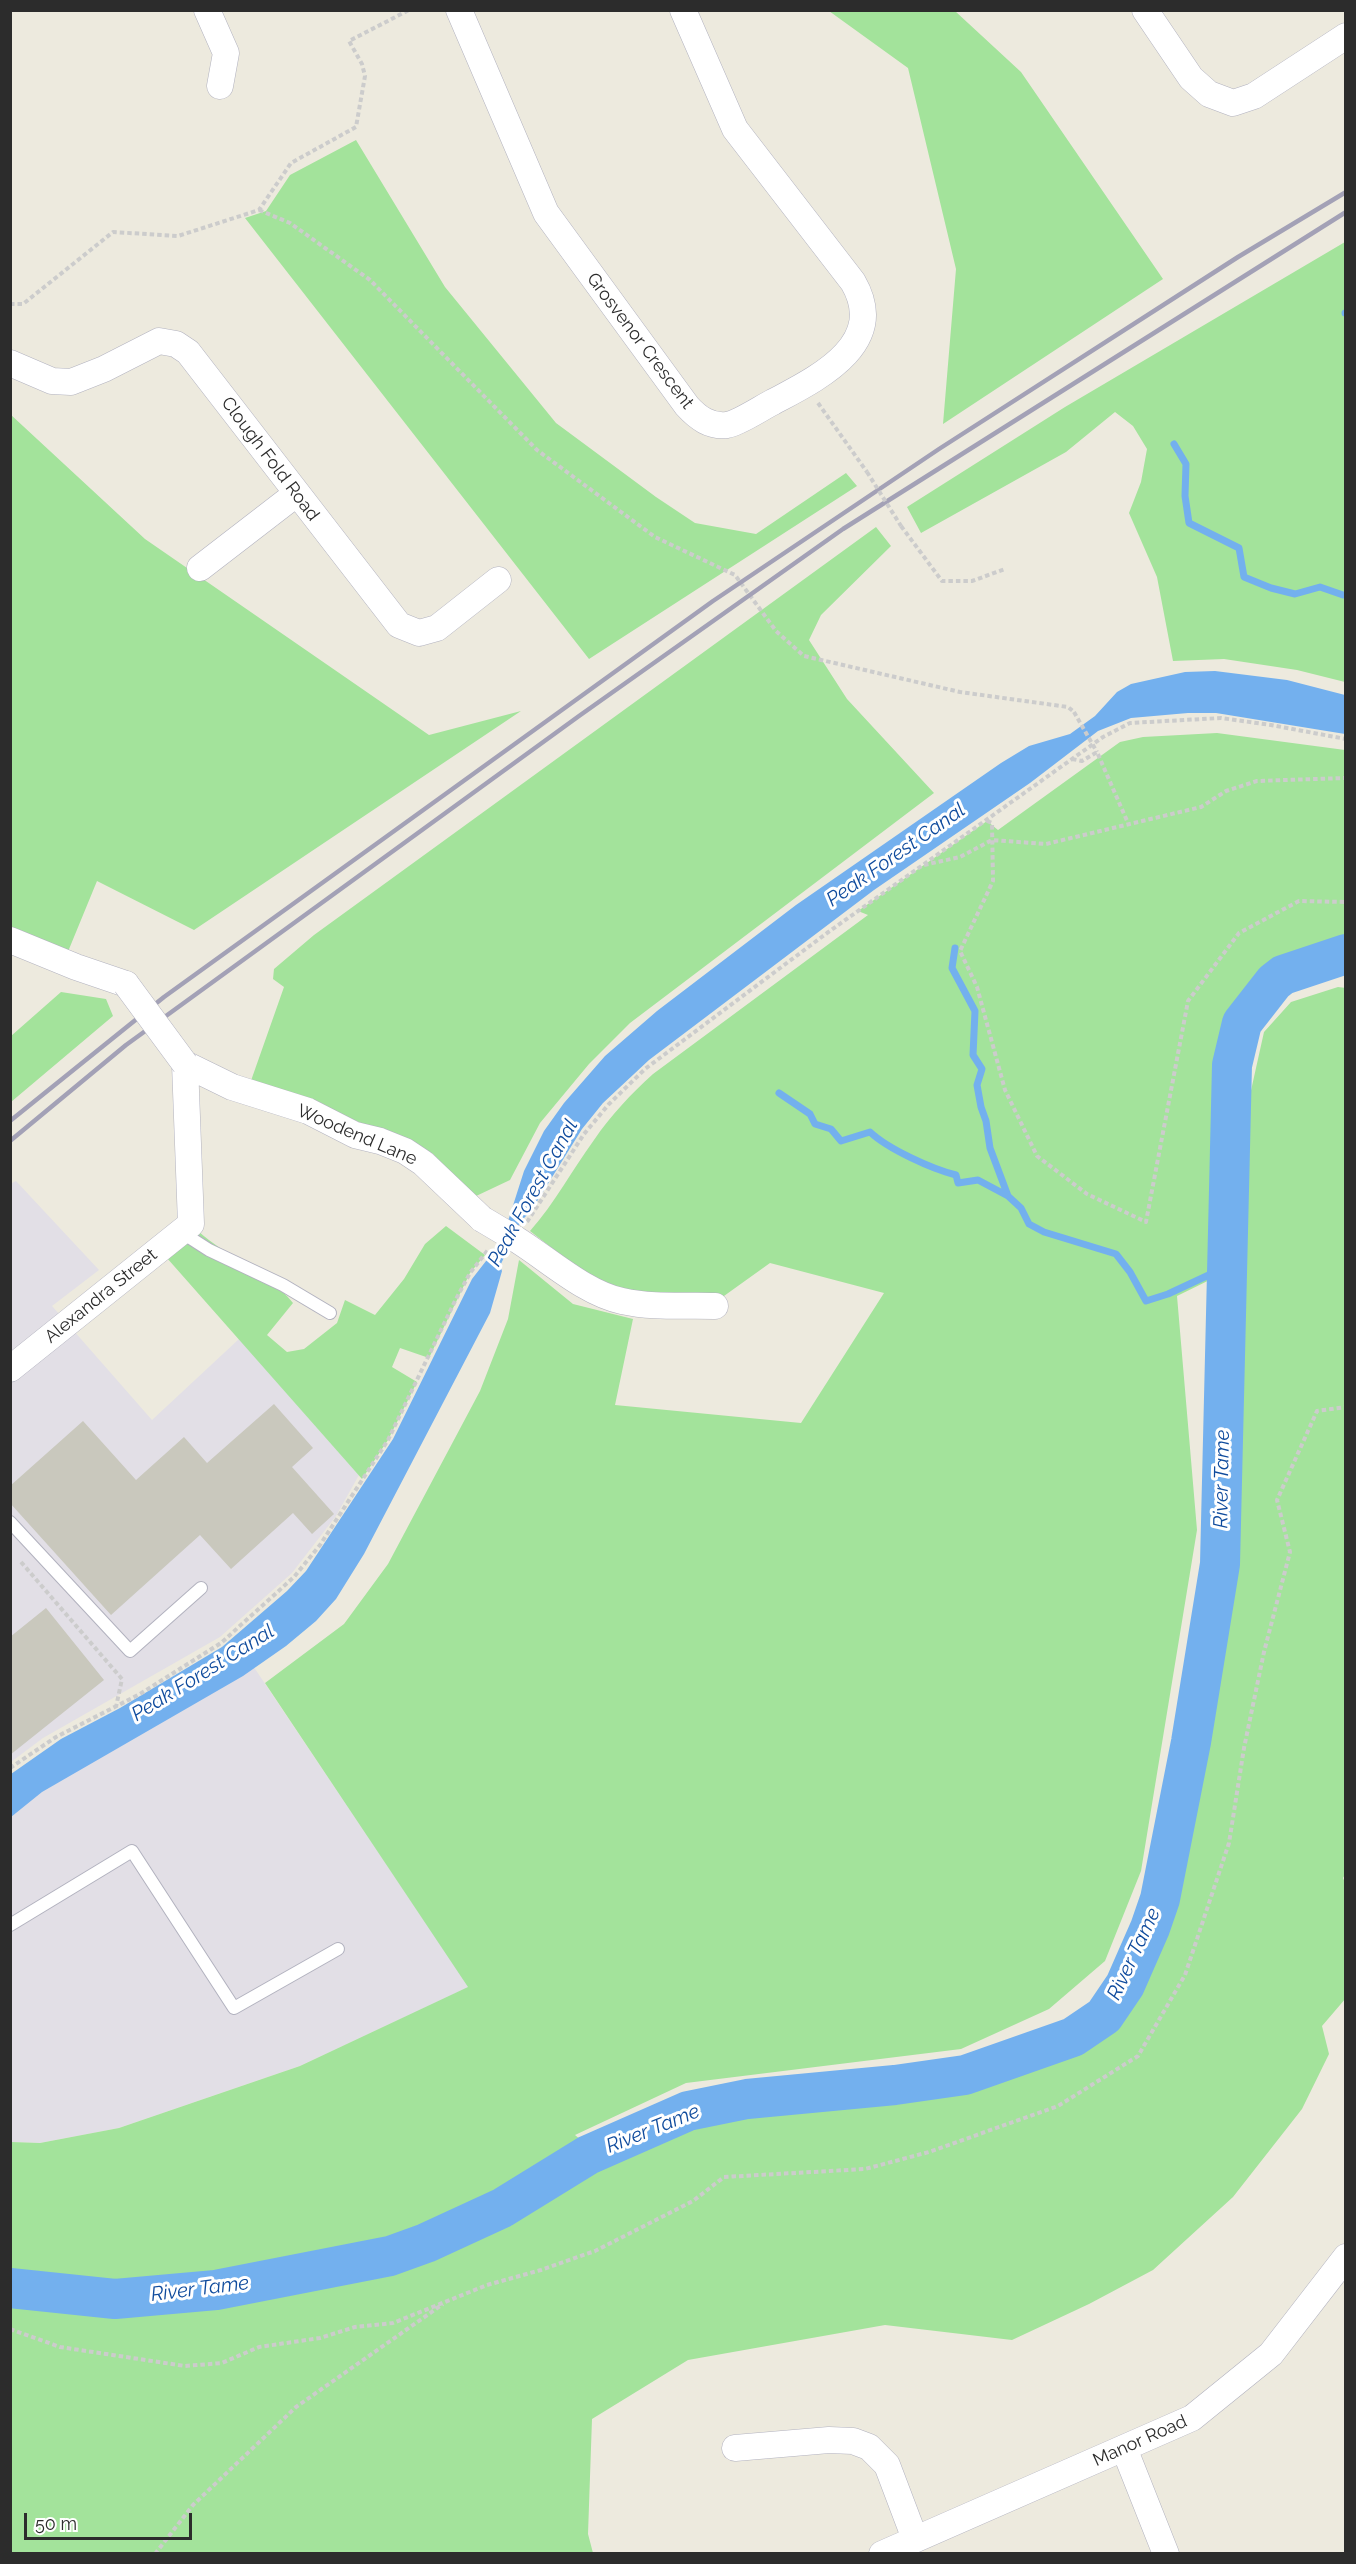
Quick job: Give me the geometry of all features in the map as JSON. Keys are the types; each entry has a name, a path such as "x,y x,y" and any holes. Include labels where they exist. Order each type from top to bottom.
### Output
{"street":[{"path":"207,10 226,53 220,86"},
{"name":"Grosvenor Crescent","path":"459,10 546,213 687,406 698,418 711,424 729,425 805,385 842,360 856,341 864,315 861,297 735,129 683,10"},
{"path":"1145,10 1191,78 1209,94 1233,103 1254,96 1346,36"},
{"name":"Clough Fold Road","path":"10,363 52,381 71,382 104,369 159,341 176,344 188,352 399,625 418,633 437,628 498,580"},
{"path":"200,568 296,494"},
{"name":"Woodend Lane","path":"10,940 76,967 126,984 185,1064 232,1087 308,1111 355,1136 380,1141 405,1151 423,1163 482,1219 526,1236 580,1283 620,1301 663,1306 715,1306"},
{"path":"185,1064 186,1228"},
{"name":"Alexandra Street","path":"10,1369 186,1228"},
{"name":"Manor Road","path":"882,2553 1192,2418 1271,2354 1346,2257"},
{"path":"735,2448 829,2440 853,2441 869,2447 887,2465 915,2539"},
{"path":"1124,2448 1166,2553"}],"lane":[{"path":"186,1228 209,1250 283,1285 330,1313"},
{"path":"10,1522 130,1651 201,1588"},
{"path":"10,1925 132,1851 234,2008 338,1949"}],"path":[{"path":"10,304 23,304 113,232 178,236 260,210 291,163 356,128 365,76 362,64 349,42 409,10"},
{"path":"260,210 290,223 370,280 537,450 655,537 735,575 776,631 804,656 960,692 1068,707 1074,712 1097,752 1128,823"},
{"path":"805,385 867,472 901,526 942,581 972,581 1005,569"},
{"path":"526,1236 584,1134 645,1069 921,865 1102,737 1130,723 1221,718 1346,739"},
{"path":"1071,759 1082,761 1097,752"},
{"path":"921,865 960,857 992,840 1046,844 1201,807 1226,791 1257,781 1346,778"},
{"path":"987,820 992,823 993,881 960,951 977,987 1005,1090 1036,1156 1087,1194 1146,1222 1188,1000 1239,933 1299,901 1346,902"},
{"path":"10,1768 56,1737 140,1694 221,1642 294,1577 320,1545 388,1440 455,1301 490,1245"},
{"path":"10,2329 60,2347 185,2366 222,2363 260,2347 320,2338 355,2327 393,2323 487,2284 541,2270 595,2250 693,2201 724,2177 865,2169 929,2152 1020,2122 1058,2106 1138,2056 1185,1975 1229,1843 1260,1674 1290,1552 1277,1500 1317,1411 1346,1407"},
{"path":"18,1559 122,1679 116,1707"},
{"path":"155,2553 194,2505 296,2407 450,2300"}],"shaded area":[{"path":"16,1181 99,1270 52,1306 152,1420 239,1339 359,1475 336,1516 292,1573 220,1637 43,1738 11,1762 10,1184"},
{"path":"243,1651 469,1987 300,2066 119,2128 40,2143 11,2142 11,1792"}],"green space":[{"path":"829,11 955,11 1021,72 1163,279 943,424 956,269 908,68"},
{"path":"356,140 445,287 556,423 656,497 695,523 756,534 846,473 857,486 589,659 245,218 266,211 290,175"},
{"path":"1345,242 1345,682 1297,670 1224,659 1173,661 1157,577 1129,513 1141,482 1147,449 1133,426 1115,412 1066,452 921,533 907,507 1065,407"},
{"path":"10,414 145,539 429,735 521,711 194,930 97,881 67,954 11,927"},
{"path":"876,527 891,546 821,615 809,640 847,699 934,793 630,1023 589,1064 540,1123 510,1180 474,1197 433,1154 393,1133 361,1123 309,1101 247,1092 284,987 273,979 274,969 314,935"},
{"path":"1217,733 1345,750 1345,954 1283,975 1254,1006 1242,1023 1232,1065 1228,1271 1177,1296 1197,1530 1141,1871 1105,1961 1049,2009 961,2049 686,2083 575,2135 595,2152 688,2111 747,2099 895,2085 965,2075 1073,2037 1104,2016 1125,1985 1160,1899 1191,1742 1220,1564 1223,1466 1238,1471 1250,1095 1264,1032 1291,1002 1338,987 1346,988 1346,1873 1343,1878 1346,1885 1346,1998 1322,2026 1329,2054 1302,2109 1233,2197 1153,2270 1089,2304 1012,2340 885,2325 688,2360 592,2419 588,2534 593,2553 11,2554 11,2142 40,2143 119,2128 300,2066 468,1987 265,1683 344,1624 388,1564 480,1391 508,1319 519,1260 573,1304 633,1319 615,1405 801,1423 884,1293 770,1263 710,1306 620,1301 530,1231 614,1113 637,1089 653,1074 868,915 858,911 987,821 998,830 1120,742 1143,737"},
{"path":"61,992 106,999 113,1016 11,1102 11,1036"},
{"path":"191,1224 216,1245 270,1281 293,1303 267,1335 287,1352 304,1349 337,1323 345,1300 375,1315 404,1279 425,1244 446,1226 485,1255 470,1273 429,1358 400,1348 392,1367 417,1382 388,1440 362,1479 159,1249"}],"water":[{"name":"Peak Forest Canal","path":"1215,671 1287,680 1345,695 1345,734 1216,713 1131,718 1098,731 1030,783 874,890 649,1060 603,1103 582,1129 531,1211 521,1221 500,1266 502,1271 490,1313 364,1554 336,1599 316,1621 286,1646 243,1676 42,1792 11,1817 11,1774 61,1739 120,1708 222,1647 287,1591 306,1571 393,1439 472,1279 493,1252 509,1218 524,1171 544,1131 564,1103 605,1056 657,1011 796,905 1001,763 1029,746 1070,734 1095,716 1117,692 1131,684 1185,672"}],"building":[{"path":"274,1404 313,1448 292,1467 334,1514 312,1534 293,1513 231,1569 200,1535 111,1615 10,1503 10,1486 83,1421 136,1480 184,1437 207,1463"},
{"path":"46,1608 104,1680 10,1755 10,1637"}],"waterway":[{"path":"1174,444 1186,464 1185,496 1189,523 1239,548 1244,577 1271,588 1295,594 1320,587 1343,595"},
{"path":"955,948 952,968 975,1011 973,1055 982,1069 977,1085 981,1107 986,1121 990,1148 1008,1196"},
{"name":"River Tame","path":"10,2288 115,2299 216,2290 390,2256 426,2243 502,2208 588,2155 688,2111 747,2099 895,2085 965,2075 1073,2037 1104,2016 1125,1985 1160,1899 1191,1742 1220,1564 1232,1065 1242,1023 1274,982 1283,975 1346,954"},
{"path":"779,1093 810,1114 815,1124 831,1129 841,1141 870,1132 911,1158 956,1175 958,1183 978,1180 1008,1196 1021,1208 1029,1224 1044,1232 1116,1254 1130,1272 1146,1301 1168,1294 1228,1266"}],"railway":[{"path":"10,1121 164,997 713,601 939,449 1238,257 1346,192"},
{"path":"10,1141 126,1045 579,716 843,529 1346,212"}]}
